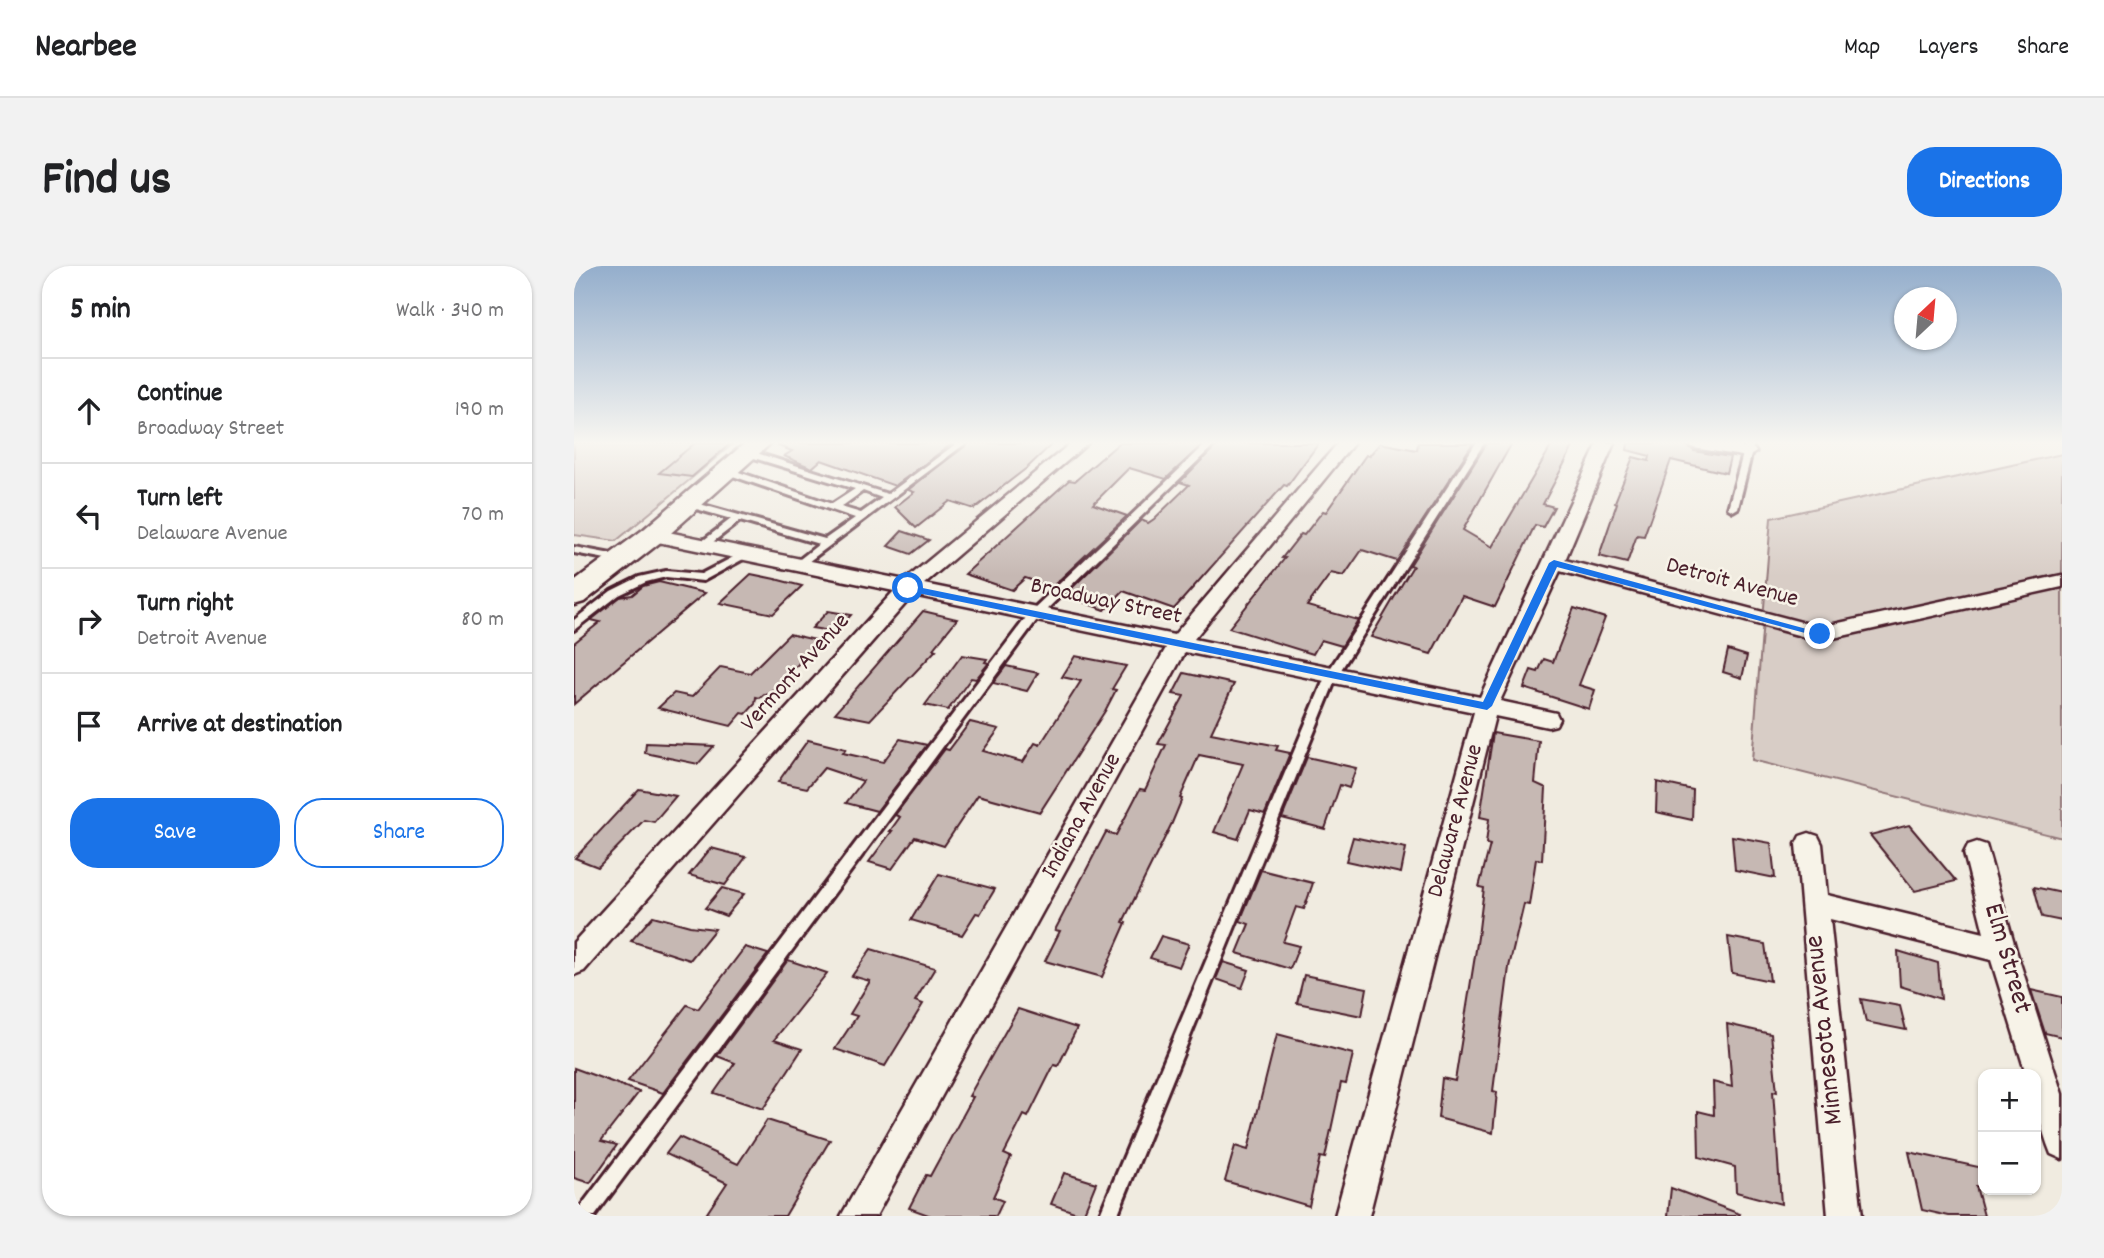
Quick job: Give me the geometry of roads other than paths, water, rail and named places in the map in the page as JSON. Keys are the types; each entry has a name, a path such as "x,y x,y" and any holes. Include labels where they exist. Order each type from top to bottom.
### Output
{"main road":[{"path":"574,595 653,535 709,487"}],"street":[{"name":"Vermont Avenue","path":"574,962 908,588 1027,487"},
{"name":"Indiana Avenue","path":"858,1216 1179,643 1309,487"},
{"name":"Delaware Avenue","path":"1352,1216 1487,706 1587,487"},
{"name":"Broadway Street","path":"653,535 1548,719"},
{"name":"Detroit Avenue","path":"1554,563 1820,634 2062,581"},
{"name":"Minnesota Avenue","path":"1809,844 1845,1216"},
{"name":"Elm Street","path":"1977,853 2002,950 2062,1143"},
{"path":"1813,903 2002,950"}],"lane":[{"path":"776,487 862,517"},
{"path":"796,566 902,487"},
{"path":"584,1216 1035,614 1166,487"},
{"path":"1108,1216 1332,675 1452,487"},
{"path":"1733,508 1739,487"},
{"path":"834,507 862,488 889,497"},
{"path":"690,504 827,543"},
{"path":"701,546 738,518"},
{"path":"574,550 622,559"},
{"path":"574,626 615,593 643,579 666,574 704,578 743,555"}]}
